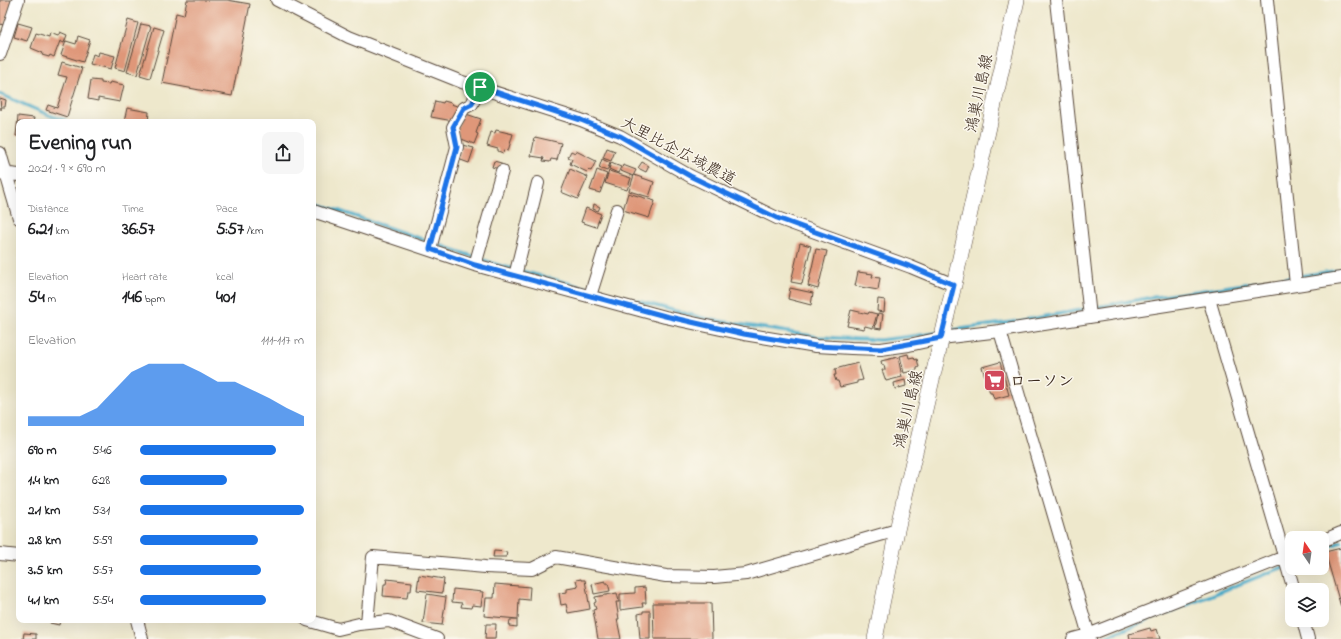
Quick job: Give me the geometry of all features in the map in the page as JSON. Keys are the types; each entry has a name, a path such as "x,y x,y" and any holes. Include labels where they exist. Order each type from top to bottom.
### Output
{"main road":[{"name":"鴻巣川島線","path":"875,639 897,530 954,285 1017,0"}],"street":[{"path":"0,54 18,0"},
{"name":"大里比企広域農道","path":"277,0 349,37 462,82 581,120 620,136 690,176 777,218 912,267 954,285"},
{"path":"1056,0 1090,317"},
{"path":"1267,0 1296,285"},
{"path":"430,249 457,147 453,127 464,108 472,104 480,87"},
{"path":"0,153 3,173 16,210"},
{"path":"475,265 502,171"},
{"path":"3,173 16,175"},
{"path":"515,276 538,182"},
{"path":"590,296 617,210"},
{"path":"316,212 475,265 515,276 702,326 816,346 881,349 941,338 1000,331 1341,278"},
{"path":"1209,299 1285,545"},
{"path":"1000,331 1089,637"},
{"path":"367,623 373,557 532,569 556,557 666,576 714,577 746,574 897,530"},
{"path":"1329,538 1341,533"},
{"path":"0,554 16,556"},
{"path":"1074,639 1089,637 1285,556"},
{"path":"316,623 338,629 367,623 388,621 437,639"},
{"path":"138,623 142,639"},
{"path":"1305,627 1308,639"}],"building":[{"path":"0,0 13,0 4,25 0,24"},
{"path":"187,0 227,0 250,4 232,96 162,83 176,13 184,15"},
{"path":"128,20 138,23 125,71 115,68"},
{"path":"18,23 32,27 27,41 14,37"},
{"path":"141,24 151,26 137,75 127,72"},
{"path":"154,27 164,30 150,78 140,75"},
{"path":"60,32 67,35 64,43 60,41 54,57 50,55 49,57 42,55 43,53 31,48 36,33 49,37 50,33 58,36"},
{"path":"78,36 90,40 83,62 61,55 66,41 76,44"},
{"path":"99,52 115,56 111,69 90,64 93,54 98,56"},
{"path":"62,62 82,68 67,117 46,110 48,105 57,108 67,77 58,75"},
{"path":"91,80 101,81 101,83 109,84 110,82 124,85 120,102 98,98 98,101 88,99"},
{"path":"0,98 6,100 5,107 1,107 1,110"},
{"path":"435,101 443,103 444,101 457,106 453,121 431,117"},
{"path":"127,108 149,112 148,119 125,119"},
{"path":"463,113 481,119 474,144 459,138 457,128"},
{"path":"18,116 34,118 34,119 18,119"},
{"path":"496,130 513,134 508,151 504,150 503,153 498,151 498,149 487,146 491,132 495,133"},
{"path":"535,137 561,143 557,160 551,159 550,162 543,161 544,158 531,156"},
{"path":"462,145 474,148 469,163 458,159"},
{"path":"607,148 615,151 611,161 603,158"},
{"path":"571,151 575,153 576,151 596,161 591,171 589,170 587,172 570,164 572,159 568,157"},
{"path":"602,159 610,163 607,171 599,168"},
{"path":"494,161 501,163 499,169 492,167"},
{"path":"642,162 649,166 646,172 638,168"},
{"path":"611,163 621,167 618,173 609,169"},
{"path":"623,165 636,170 633,176 621,171"},
{"path":"570,169 588,177 578,199 561,192"},
{"path":"597,170 607,174 600,193 590,190"},
{"path":"609,171 631,178 627,190 605,183"},
{"path":"634,175 654,182 649,197 629,191"},
{"path":"628,193 655,201 649,218 623,210"},
{"path":"594,204 600,207 598,211 593,209"},
{"path":"586,208 601,214 596,227 581,222"},
{"path":"800,243 811,246 802,284 791,282"},
{"path":"816,249 827,251 818,289 808,286"},
{"path":"858,272 873,274 872,277 880,278 878,290 855,286"},
{"path":"790,288 813,293 811,305 788,299"},
{"path":"878,299 885,300 884,312 877,311"},
{"path":"851,310 868,314 869,312 877,314 873,328 865,326 864,329 847,326"},
{"path":"878,313 883,314 881,329 875,328"},
{"path":"908,354 909,358 914,357 915,360 917,359 919,367 917,370 904,373 900,356"},
{"path":"898,357 902,377 886,381 882,370 885,370 884,365 882,365 881,361"},
{"name":"ローソン","path":"1000,362 1009,395 994,399 992,393 990,393 982,367"},
{"path":"858,363 863,380 840,387 834,375 836,375 835,369"},
{"path":"905,380 906,386 895,389 894,383"},
{"path":"1341,548 1341,607 1329,566 1329,551"},
{"path":"494,551 507,552 506,557 493,557"},
{"path":"419,575 444,579 442,593 417,590"},
{"path":"387,579 412,582 411,591 408,591 407,598 383,596 384,584 386,584"},
{"path":"576,580 585,580 590,609 568,613 566,604 561,605 559,593 567,592 567,589 578,587"},
{"path":"605,581 605,583 608,583 610,591 594,594 592,584"},
{"path":"495,584 530,587 529,600 519,599 518,619 484,616 486,598 494,598"},
{"path":"645,587 646,603 642,603 643,607 620,610 620,594 635,593 635,588"},
{"path":"453,589 483,592 481,606 472,605 471,608 461,607 462,603 452,602"},
{"path":"617,593 619,602 616,602 619,619 617,619 621,639 598,639 593,610 596,609 594,603 596,602 595,597"},
{"path":"427,594 446,597 442,625 423,623"},
{"path":"653,603 711,603 712,639 654,639"},
{"path":"643,611 650,611 650,639 640,639 638,614 643,613"},
{"path":"510,620 517,620 517,627 509,626"},
{"path":"486,624 496,624 495,639 485,639"},
{"path":"1150,628 1151,631 1157,629 1160,639 1130,639 1129,634"},
{"path":"24,633 36,634 36,639 23,639"}],"waterway":[{"path":"0,94 62,119"},
{"path":"316,203 498,265 707,319 818,337 880,340 938,333"},
{"path":"947,331 1019,321 1142,299 1341,270"},
{"path":"1329,546 1341,542"},
{"path":"1100,639 1285,566"}],"place":[{"name":"ローソン","path":"995,380"}],"route":[{"path":"480,87 581,120 620,136 690,176 777,218 912,267 954,285 941,338 881,349 816,346 744,334 702,326 475,265 430,249 457,147 453,127 464,108 472,104 480,87"}]}
